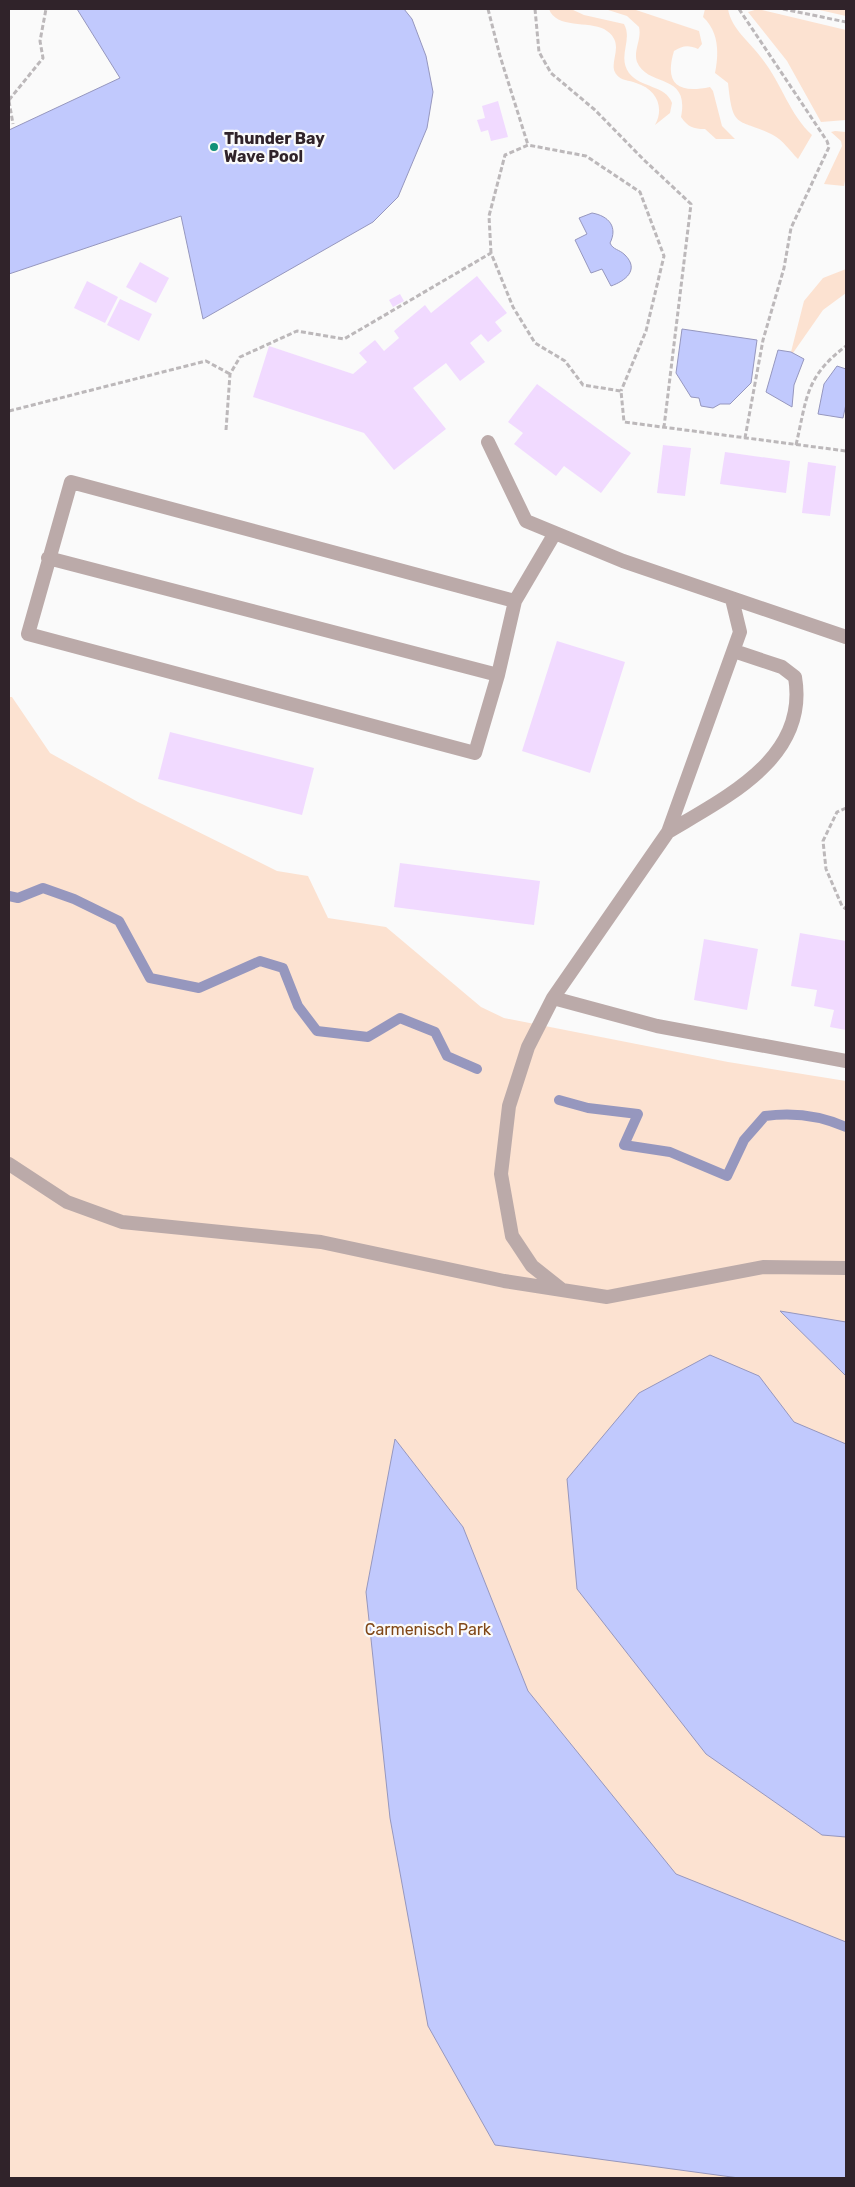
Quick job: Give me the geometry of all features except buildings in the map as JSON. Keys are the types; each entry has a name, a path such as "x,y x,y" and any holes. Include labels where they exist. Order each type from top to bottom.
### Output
{"lane":[{"path":"488,442 526,521 623,561 846,637"},
{"path":"515,601 70,482 28,634 475,754 498,675 515,601 554,533"},
{"path":"48,558 498,675"},
{"path":"561,1289 532,1266 512,1236 501,1174 509,1106 528,1047 553,998 668,832 740,632 732,599"},
{"path":"668,832 724,797 762,769 784,740 794,717 798,696 794,677 782,667 734,651"},
{"path":"553,998 657,1026 846,1061"},
{"path":"9,1164 67,1202 122,1222 320,1242 504,1281 607,1297 763,1267 846,1268"}],"path":[{"path":"13,124 9,100 43,58 40,41 46,9"},
{"path":"488,9 500,56 528,145"},
{"path":"535,9 539,52 551,73 595,110 691,204 664,427"},
{"path":"739,9 828,141 829,148 828,154 791,228 784,268 763,340 745,438"},
{"path":"783,9 846,22"},
{"path":"621,391 583,385 565,361 535,343 513,307 491,253 489,216 505,155 528,145 586,156 640,192 664,256 646,331 621,391 624,422 846,451"},
{"path":"226,430 230,374 240,357 297,331 344,339 491,253"},
{"path":"796,445 810,385 827,360 846,346"},
{"path":"9,411 206,361 230,374"},
{"path":"846,808 837,812 823,841 826,869 842,906 846,909"}],"green space":[{"path":"549,9 571,9 584,15 624,24 627,36 624,60 629,73 634,78 669,97 672,103 670,113 655,125 658,118 659,105 653,94 643,86 623,79 616,74 614,64 616,46 611,34 598,27 558,19"},
{"path":"605,9 633,9 699,31 702,44 698,49 686,46 674,51 671,62 673,79 676,84 689,89 710,87 713,91 722,126 735,139 716,139 705,129 694,128 686,123 681,117 682,103 679,93 666,82 642,70 637,62 639,27 627,16"},
{"path":"705,9 728,9 737,30 763,60 792,109 812,135 798,159 777,137 744,123 735,116 728,83 715,73 717,50 715,36 703,17"},
{"path":"758,9 846,30 846,120 821,122 787,61 748,12"},
{"path":"815,9 846,9 846,16"},
{"path":"831,132 846,132 846,176 844,186 824,184 842,146 841,141"},
{"path":"846,269 846,293 823,310 793,353 791,352 804,301 823,278"},
{"name":"Carmenisch Park","path":"9,697 12,697 50,753 138,802 277,871 308,876 328,918 386,927 481,1007 504,1018 728,1062 846,1081 846,2178 9,2178"}],"water":[{"name":"Thunder Bay Wave Pool","path":"77,9 404,9 412,19 426,56 433,92 427,128 398,197 373,222 203,319 181,216 9,274 9,130 120,78"},
{"path":"592,213 598,214 610,223 613,232 610,243 625,255 631,265 631,270 626,278 611,286 602,269 591,273 575,240 587,234 579,218"},
{"path":"682,329 757,340 751,383 730,404 720,404 713,408 701,406 699,398 691,397 676,373"},
{"path":"778,350 791,352 804,359 794,385 792,407 766,392"},
{"path":"837,366 846,369 846,404 843,418 818,414 824,384"},
{"path":"780,1311 846,1322 846,1376"},
{"path":"710,1355 759,1376 794,1422 846,1444 846,1837 822,1835 706,1754 577,1589 567,1479 639,1393"},
{"path":"395,1439 463,1527 528,1691 676,1874 846,1942 846,2178 739,2178 495,2145 428,2026 390,1818 366,1592"}],"waterway":[{"path":"9,896 18,898 43,888 74,899 119,921 150,978 199,988 260,961 283,968 298,1006 317,1031 368,1037 400,1018 435,1032 447,1056 477,1069"},
{"path":"559,1100 588,1108 638,1114 624,1145 670,1152 727,1176 744,1140 765,1116 786,1114 816,1117 846,1127"}],"place":[{"name":"Thunder Bay Wave Pool","path":"214,147"}]}
